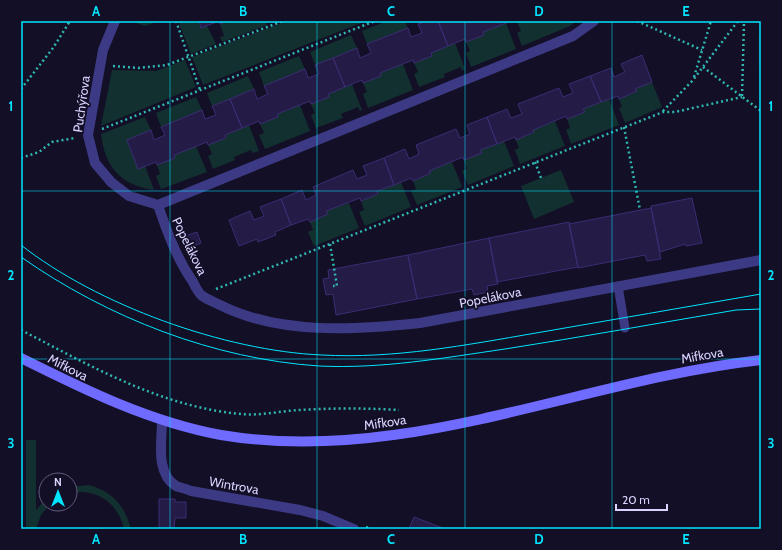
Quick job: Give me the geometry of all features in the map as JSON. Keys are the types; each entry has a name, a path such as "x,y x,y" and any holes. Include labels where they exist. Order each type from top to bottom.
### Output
{"street":[{"name":"Puchýřova","path":"115,21 103,50 88,135 94,163 111,182 129,196 158,206"},
{"name":"Popelákova","path":"594,21 573,36 158,206 168,237 182,264 202,295 230,310 276,322 313,327 365,328 440,320 761,260"},
{"name":"Mifkova","path":"21,358 88,392 162,421 221,435 252,439 312,441 378,437 464,422 684,371 761,360"},
{"name":"Wintrova","path":"162,421 162,465 168,478 176,486 191,491 300,510 323,516 354,529"}],"lane":[{"path":"618,286 625,328"}],"path":[{"path":"21,89 53,48 70,21"},
{"path":"176,21 200,90"},
{"path":"110,66 138,68 167,65 283,21"},
{"path":"21,158 38,152 52,142 88,135 375,21"},
{"path":"637,21 702,50"},
{"path":"693,80 711,21"},
{"path":"663,112 693,80 738,21"},
{"path":"742,96 744,21"},
{"path":"703,67 761,111"},
{"path":"202,295 624,126 663,112 675,112 742,96"},
{"path":"624,126 640,210"},
{"path":"535,162 541,178"},
{"path":"330,244 337,286 333,286"},
{"path":"21,330 112,377 160,397 200,407 241,414 361,408 399,410"}],"green space":[{"path":"130,21 159,21 145,26"},
{"path":"178,21 199,21 201,28 207,26 216,44 191,54"},
{"path":"227,21 265,21 267,25 222,42 220,37 224,36 220,24"},
{"path":"287,21 366,21 203,85 192,57"},
{"path":"387,21 405,21 408,28 367,44 362,31"},
{"path":"576,21 570,26 522,46 517,33 521,31 517,22"},
{"path":"506,23 516,49 471,67 466,53 470,51 466,42 484,35 483,32"},
{"path":"351,35 357,48 315,65 310,52"},
{"path":"455,43 465,69 462,71 461,67 444,74 445,77 419,87 414,74 418,72 414,63 432,56 431,53"},
{"path":"299,56 305,69 264,86 259,72"},
{"path":"185,60 196,87 101,126 112,70 156,71"},
{"path":"403,64 413,90 368,108 363,94 367,92 363,83 381,76 380,73"},
{"path":"248,76 254,89 212,106 207,93"},
{"path":"652,82 662,107 625,123 619,108 622,107 619,99 636,92 635,89"},
{"path":"352,84 362,110 360,111 358,107 341,114 343,118 316,128 311,115 315,113 311,104 329,97 328,94"},
{"path":"196,97 202,110 161,127 156,113"},
{"path":"609,99 619,125 571,144 566,130 570,128 567,119 584,112 583,109"},
{"path":"300,105 310,131 265,149 259,135 264,133 260,124 278,117 277,114"},
{"path":"145,117 151,130 127,140 138,169 145,166 154,190 142,188 132,184 123,179 116,172 106,156 101,134"},
{"path":"555,121 565,146 520,164 515,150 519,148 516,140 533,133 533,130"},
{"path":"249,125 259,151 252,153 251,150 234,157 235,160 213,169 208,156 212,154 208,145 226,138 225,135"},
{"path":"504,141 514,166 468,185 462,171 467,169 464,160 481,153 480,150"},
{"path":"196,146 207,172 161,189 156,176 160,174 157,165 175,158 174,155"},
{"path":"452,162 462,187 417,205 411,191 416,189 413,181 430,174 429,171"},
{"path":"561,170 574,202 534,219 521,186"},
{"path":"401,182 411,207 365,226 359,212 364,210 361,201 378,194 377,191"},
{"path":"349,203 359,228 314,246 308,232 313,230 310,222 327,214 326,211"},
{"path":"26,440 36,440 36,510 38,508 38,512 43,512 36,529 26,529"},
{"path":"89,485 111,495 125,513 131,529 124,529 117,512 105,499 97,495 78,492 78,486"}],"building":[{"path":"199,21 219,21 201,28"},
{"path":"219,21 227,21 220,24"},
{"path":"426,21 438,21 448,46 431,53 432,56 414,63 413,60 380,73 381,76 363,83 362,80 345,87 333,58 357,48 360,58 371,53 367,44 408,28 411,37 422,33 418,24"},
{"path":"438,21 511,21 483,32 484,35 466,42 465,39 448,46"},
{"path":"761,36 761,66 760,66"},
{"path":"642,55 652,82 635,89 637,91 619,99 618,96 601,102 590,76 611,68 614,77 625,72 621,64"},
{"path":"333,58 345,87 328,94 329,97 311,104 310,101 277,114 278,117 260,124 259,121 242,128 230,99 254,89 257,99 268,94 264,86 305,69 308,78 319,74 315,65"},
{"path":"590,76 601,102 583,109 585,112 567,119 566,116 533,130 534,132 516,140 515,137 497,144 487,117 507,109 511,118 522,114 518,104 559,88 563,97 573,93 569,84"},
{"path":"230,99 242,128 225,135 226,138 208,145 207,142 174,155 175,158 157,165 156,162 138,169 127,140 151,130 154,140 165,135 161,127 202,110 205,119 216,115 212,106"},
{"path":"487,117 497,144 480,150 482,153 464,160 463,157 429,171 431,173 413,181 411,178 394,185 384,158 405,149 409,159 419,154 416,145 456,129 460,138 470,134 467,125"},
{"path":"384,158 394,185 377,191 378,194 361,201 360,198 326,211 328,214 310,222 308,219 291,225 281,199 302,190 306,200 316,195 313,187 353,170 357,179 367,175 363,166"},
{"path":"692,198 702,243 686,246 685,244 660,252 651,206"},
{"path":"281,199 291,225 275,232 276,235 258,242 257,239 239,246 229,220 250,211 254,220 264,216 260,207"},
{"path":"651,208 661,259 647,261 645,255 578,268 569,224"},
{"path":"569,222 578,267 497,282 489,238"},
{"path":"197,232 201,243 189,248 185,236"},
{"path":"489,238 498,284 487,286 488,292 474,295 472,289 417,299 408,255"},
{"path":"408,255 417,299 336,315 333,294 326,295 323,279 329,278 328,270"},
{"path":"159,499 175,499 175,502 186,502 186,518 175,518 174,529 159,529"},
{"path":"414,517 445,529 409,529"}],"tram line":[{"path":"21,245 52,267 86,287 124,305 164,321 245,345 284,352 322,355 376,355 430,350 510,338 761,294"},
{"path":"21,257 54,279 90,299 163,332 202,345 240,355 280,362 319,366 366,366 436,359 736,310 761,309"}]}
